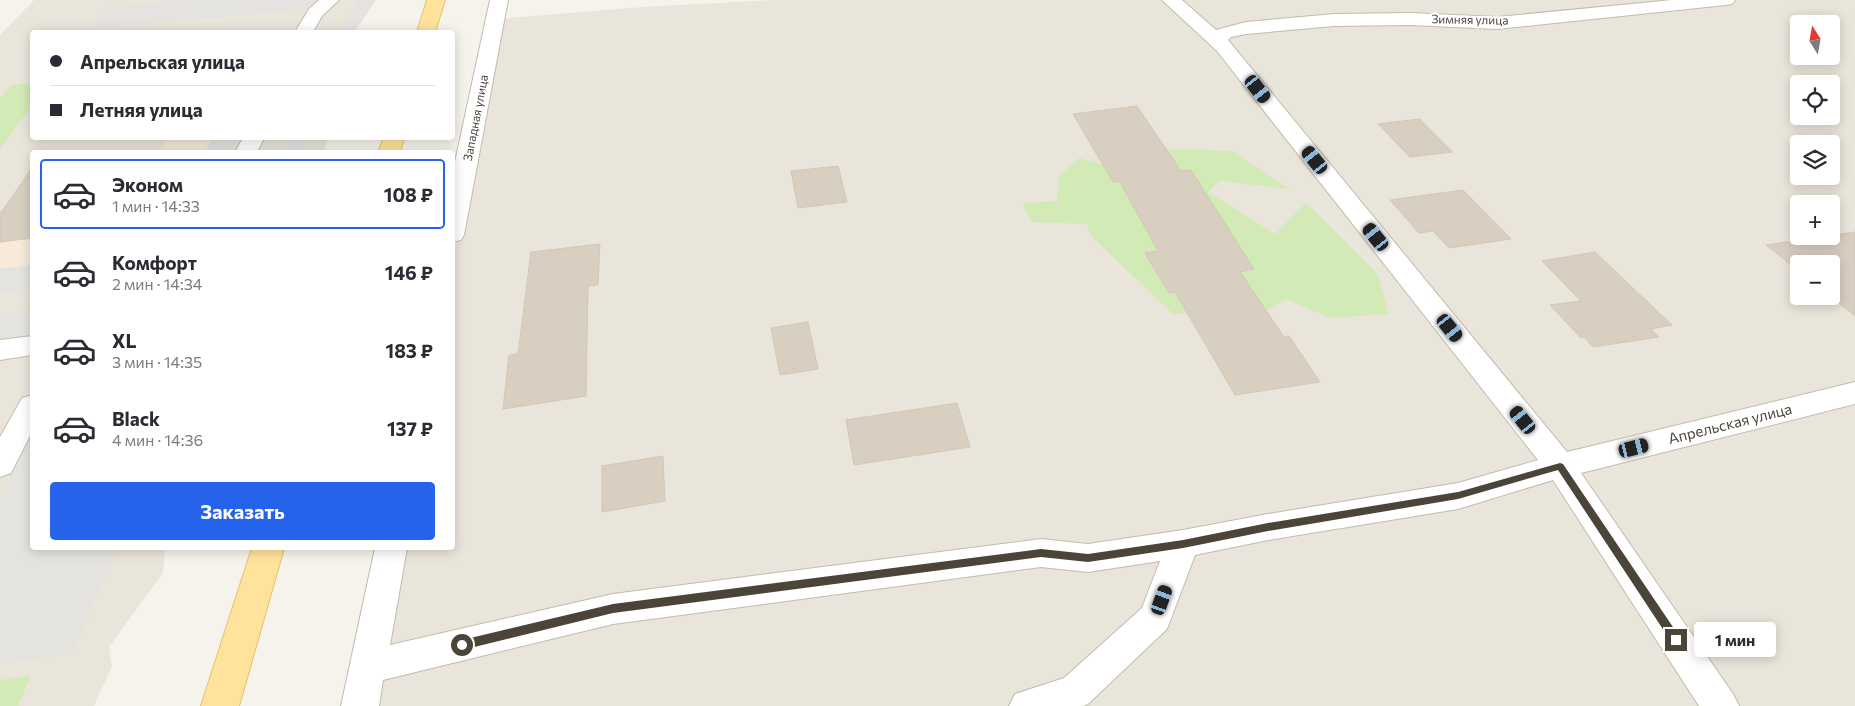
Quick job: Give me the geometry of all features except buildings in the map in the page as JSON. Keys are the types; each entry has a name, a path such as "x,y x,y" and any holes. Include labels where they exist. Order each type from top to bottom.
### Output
{"main road":[{"path":"427,30 436,0"},
{"path":"220,706 267,550"}],"street":[{"path":"305,30 316,14 330,0"},
{"name":"Западная улица","path":"455,221 499,0"},
{"path":"1171,0 1218,40 1560,466 1720,706"},
{"name":"Зимняя улица","path":"1218,40 1224,33 1246,28 1334,20 1411,19 1497,23 1726,0"},
{"path":"0,350 30,346"},
{"name":"Апрельская улица","path":"367,667 613,609 1041,553 1088,558 1183,544 1268,527 1458,496 1560,466 1855,393"},
{"path":"0,466 30,410"},
{"path":"1028,706 1075,692 1155,618 1183,544"},
{"path":"360,706 391,550"}],"shaded area":[{"path":"34,0 376,0 355,30 30,30 30,140 327,140 325,150 30,150 30,550 165,550 163,573 109,647 112,666 94,706 0,706 0,35"},
{"path":"187,0 311,0 307,9 90,29 107,7"},
{"path":"359,0 376,0 355,30 337,30"},
{"path":"773,0 1855,0 1855,706 370,706 399,550 455,550 455,248 497,19 643,7"},
{"path":"263,25 282,30 198,30"},
{"path":"167,140 212,140 206,150 161,150"},
{"path":"212,140 237,140 231,150 206,150"},
{"path":"288,140 309,140 305,150 284,150"},
{"path":"30,238 30,265 0,269 0,242"},
{"path":"30,265 30,288 0,292 0,269"},
{"path":"30,310 30,334 0,338 0,315"},
{"path":"30,439 30,550 115,550 73,653 0,664 0,496"}],"green space":[{"path":"30,83 30,109 0,148 0,99 11,85"},
{"path":"1158,148 1232,151 1289,189 1220,181 1208,192 1275,234 1306,203 1377,273 1389,314 1331,318 1285,299 1269,310 1173,314 1090,235 1087,224 1032,222 1022,203 1057,201 1059,177 1079,158 1133,173"},
{"path":"31,675 18,706 0,706 0,680"}],"route":[{"path":"462,645 613,609 1041,553 1088,558 1183,544 1268,527 1458,496 1560,466 1676,640"}]}
